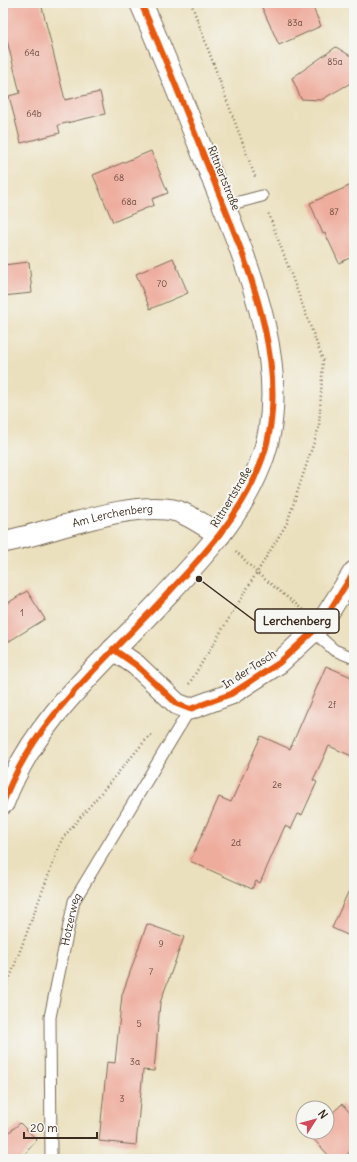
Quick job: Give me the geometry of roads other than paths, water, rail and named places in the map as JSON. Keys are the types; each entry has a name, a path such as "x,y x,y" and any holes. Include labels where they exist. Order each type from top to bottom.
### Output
{"street":[{"name":"Rittnertstraße","path":"3,802 9,785 27,751 52,715 113,649 154,608 220,535 247,492 260,466 270,431 272,385 269,352 260,307 246,263 224,206 164,56 141,3"},
{"name":"Am Lerchenberg","path":"3,542 113,514 151,508 178,512 220,535"},
{"name":"In der Tasch","path":"184,706 231,694 279,663 317,628 354,572"},
{"path":"113,649 184,706"}],"lane":[{"path":"224,206 262,196"},
{"path":"317,628 334,650 354,658"},
{"name":"Hotzerweg","path":"51,1159 50,1017 74,901 168,745 184,706"}],"place":[{"name":"Lerchenberg","path":"199,579"}]}
